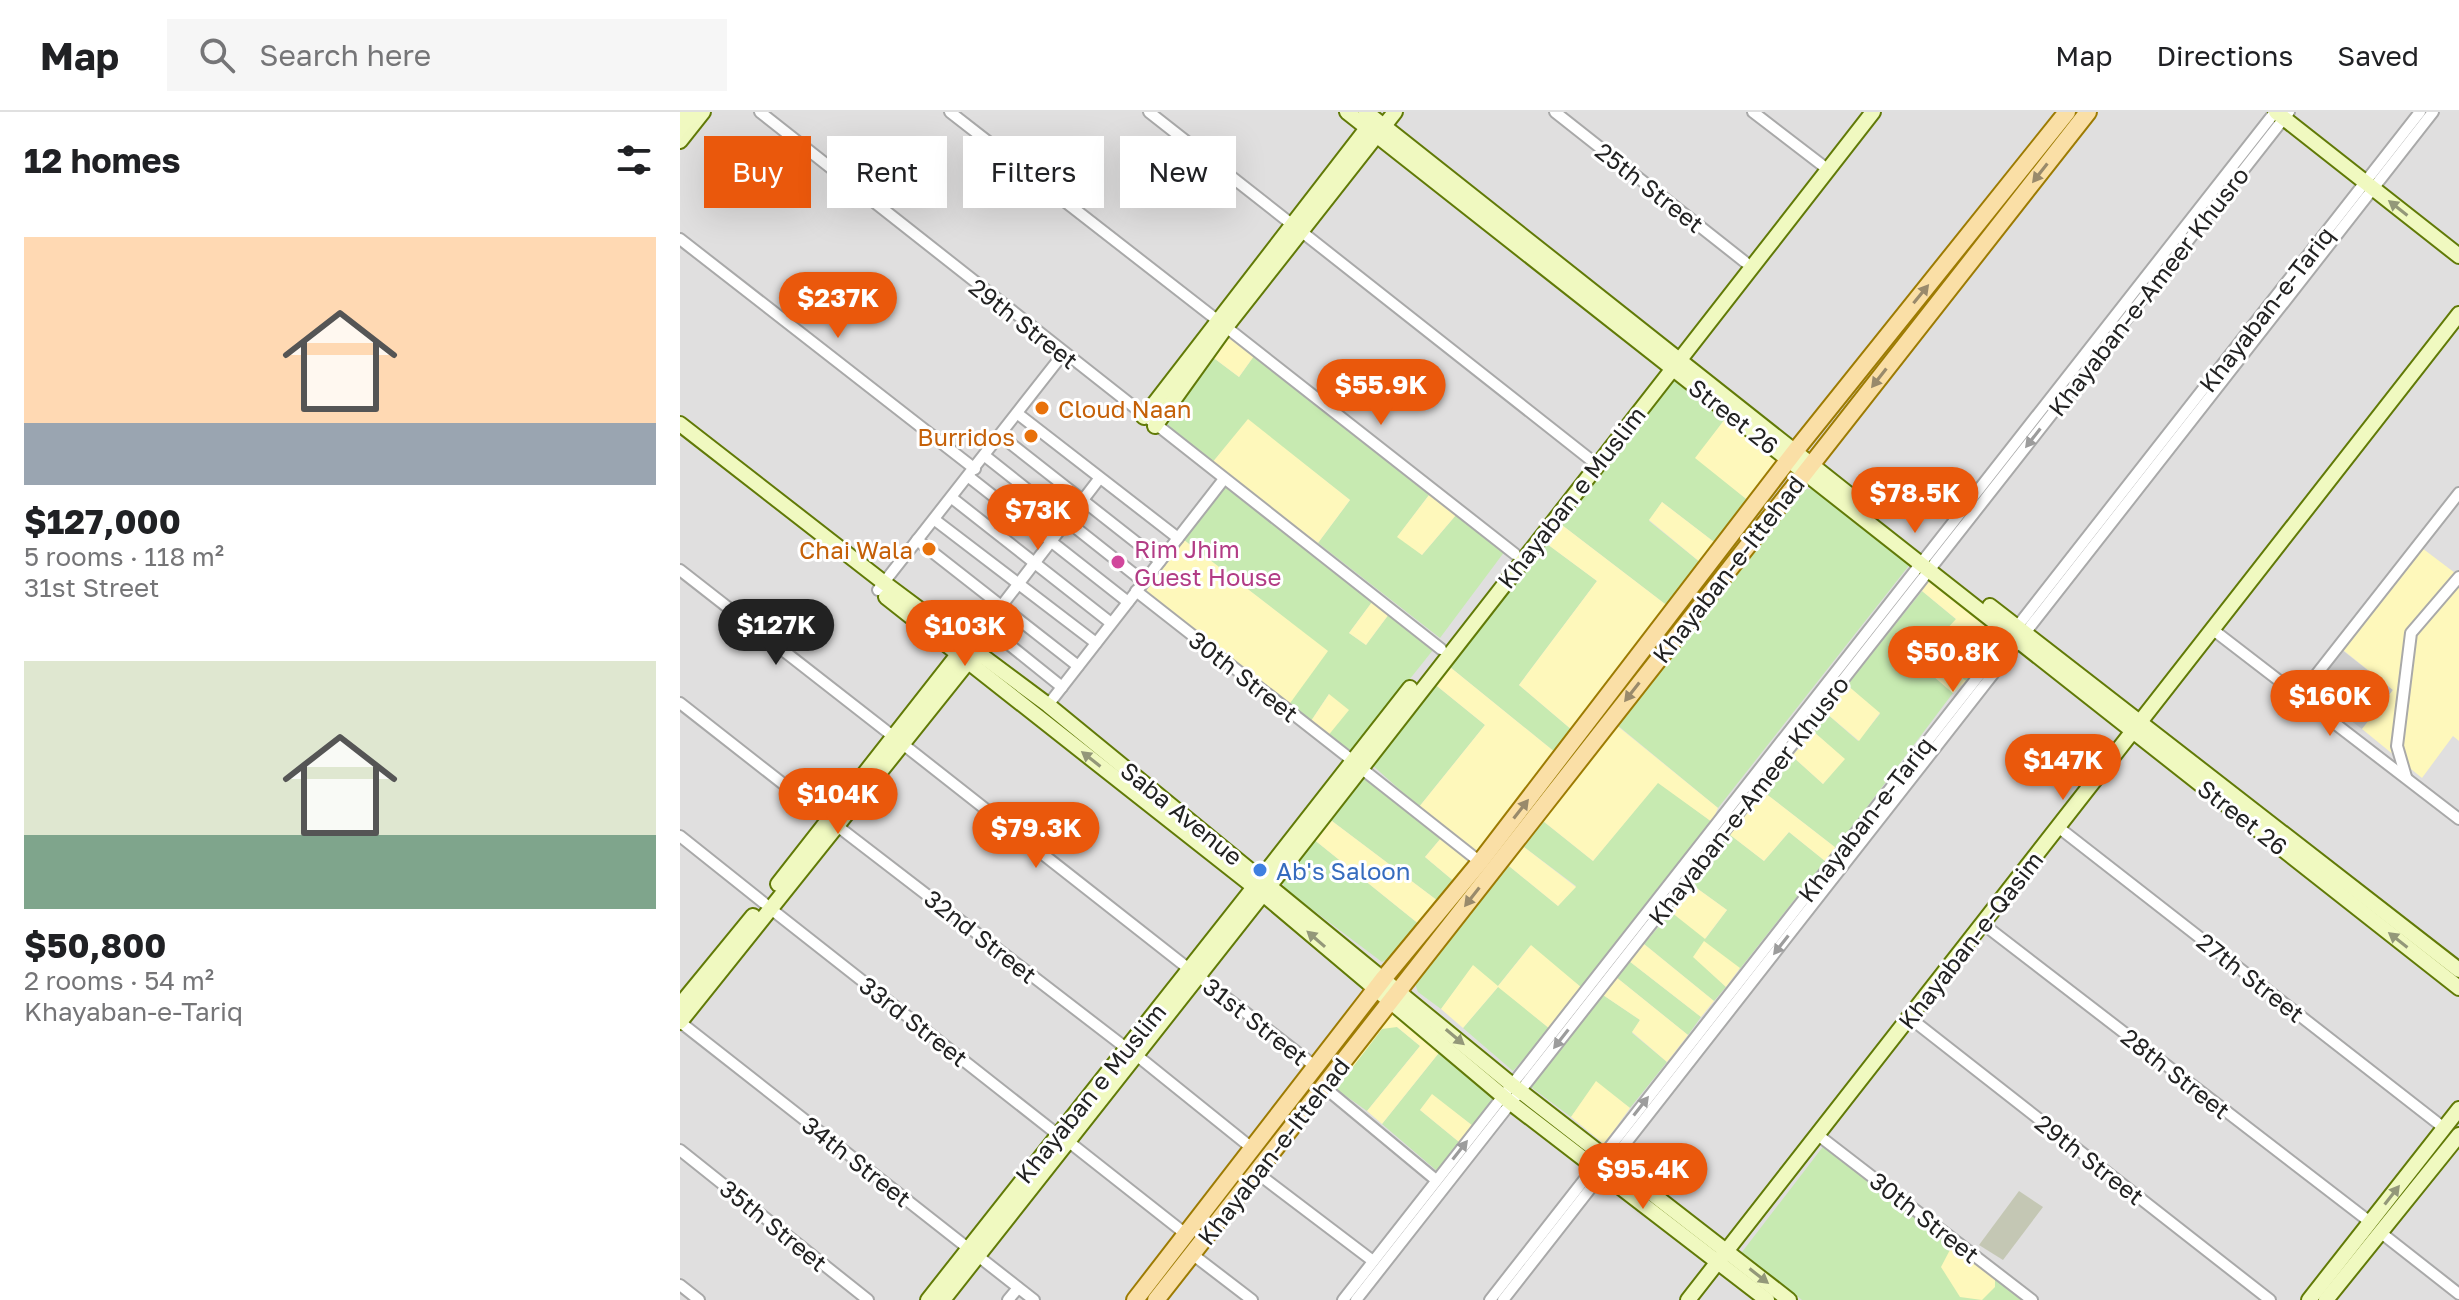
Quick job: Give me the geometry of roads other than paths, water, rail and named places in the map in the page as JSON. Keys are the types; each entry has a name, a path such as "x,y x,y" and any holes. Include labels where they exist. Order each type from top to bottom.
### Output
{"main road":[{"name":"Khayaban-e-Ittehad","path":"1135,1300 1379,984 1480,862 1793,455 2067,112"},
{"name":"Khayaban-e-Ittehad","path":"1156,1300 2088,112"}],"street":[{"path":"680,123 688,112"},
{"path":"680,141 703,112"},
{"name":"29th Street","path":"760,112 1063,354 1441,649"},
{"path":"950,112 1515,554"},
{"path":"1149,112 1591,460"},
{"name":"Street 26","path":"1347,112 1374,122 1809,467 1926,564 2141,730 2459,988"},
{"path":"1150,422 1222,324 1298,229 1374,122 1395,112"},
{"name":"25th Street","path":"1555,112 1745,262"},
{"path":"1753,112 1822,165"},
{"name":"Khayaban-e-Tariq","path":"2369,186 2420,112"},
{"name":"Khayaban-e-Tariq","path":"1503,1300 1604,1164 2017,632 2369,186 2433,112"},
{"path":"2281,114 2459,256"},
{"name":"Khayaban-e-Ameer Khusro","path":"1926,564 2113,315 2281,114"},
{"name":"Khayaban-e-Ameer Khusro","path":"1356,1300 1691,863 1926,564 2123,323 2281,114"},
{"name":"Khayaban e Muslim","path":"1672,360 1864,117"},
{"name":"Khayaban e Muslim","path":"928,1300 972,1251 1063,1138 1626,421 1745,262 1864,117"},
{"path":"680,239 1128,602"},
{"path":"2128,297 2129,305 2136,306"},
{"path":"2113,315 2122,314 2123,323"},
{"name":"Khayaban-e-Qasim","path":"1688,1300 1725,1259 2141,730 2459,314"},
{"name":"Khayaban-e-Qasim","path":"2216,631 2459,328"},
{"path":"880,586 1063,354"},
{"path":"1018,414 1178,538"},
{"name":"Khayaban e Muslim","path":"1406,701 1441,649 1489,595 1515,554 1546,523 1591,460 1626,421"},
{"name":"Saba Avenue","path":"680,424 880,586"},
{"name":"Saba Avenue","path":"680,434 880,586 1048,705 1512,1093 1725,1259 1789,1300"},
{"path":"1001,436 1160,561"},
{"path":"985,456 1144,582"},
{"path":"680,1022 1099,479"},
{"path":"1048,705 1224,479"},
{"path":"2301,694 2459,493"},
{"path":"952,498 1111,623"},
{"path":"935,520 1096,643"},
{"path":"917,540 1078,666"},
{"name":"31st Street","path":"680,570 1316,1067"},
{"path":"2406,777 2397,746 2411,633 2459,577"},
{"name":"30th Street","path":"1136,591 1480,862"},
{"path":"986,626 1062,687"},
{"path":"2216,631 2459,819"},
{"name":"Saba Avenue","path":"969,651 1263,885"},
{"name":"32nd Street","path":"680,703 1253,1149"},
{"name":"Street 26","path":"2141,730 2459,970"},
{"name":"27th Street","path":"2061,829 2444,1128"},
{"name":"33rd Street","path":"680,836 1187,1235"},
{"path":"680,1005 767,906"},
{"name":"28th Street","path":"1985,925 2459,1294"},
{"name":"29th Street","path":"1913,1020 2270,1300"},
{"name":"34th Street","path":"680,1022 1034,1300"},
{"path":"1324,1087 1436,1180"},
{"name":"Khayaban-e-Ameer Khusro","path":"1343,1300 1436,1180 1512,1093"},
{"path":"2309,1300 2332,1281 2375,1227 2459,1109"},
{"name":"30th Street","path":"1820,1137 2032,1300"},
{"path":"2375,1227 2458,1138"},
{"name":"35th Street","path":"680,1150 868,1300"},
{"name":"Khayaban-e-Tariq","path":"1490,1300 1604,1164"},
{"path":"1257,1173 1373,1261"},
{"name":"Khayaban e Muslim","path":"943,1300 972,1251"},
{"path":"1192,1254 1252,1300"},
{"name":"Khayaban-e-Qasim","path":"1698,1300 1725,1259"},
{"name":"Saba Avenue","path":"1725,1259 1767,1300"},
{"path":"2326,1300 2332,1281"},
{"path":"680,1285 699,1300"},
{"path":"1008,1300 1018,1288"}],"place":[{"name":"Cloud Naan","path":"1042,408"},
{"name":"Burridos","path":"1031,436"},
{"name":"Chai Wala","path":"929,549"},
{"name":"Rim Jhim Guest House","path":"1118,562"},
{"name":"Ab's Saloon","path":"1260,870"}]}
